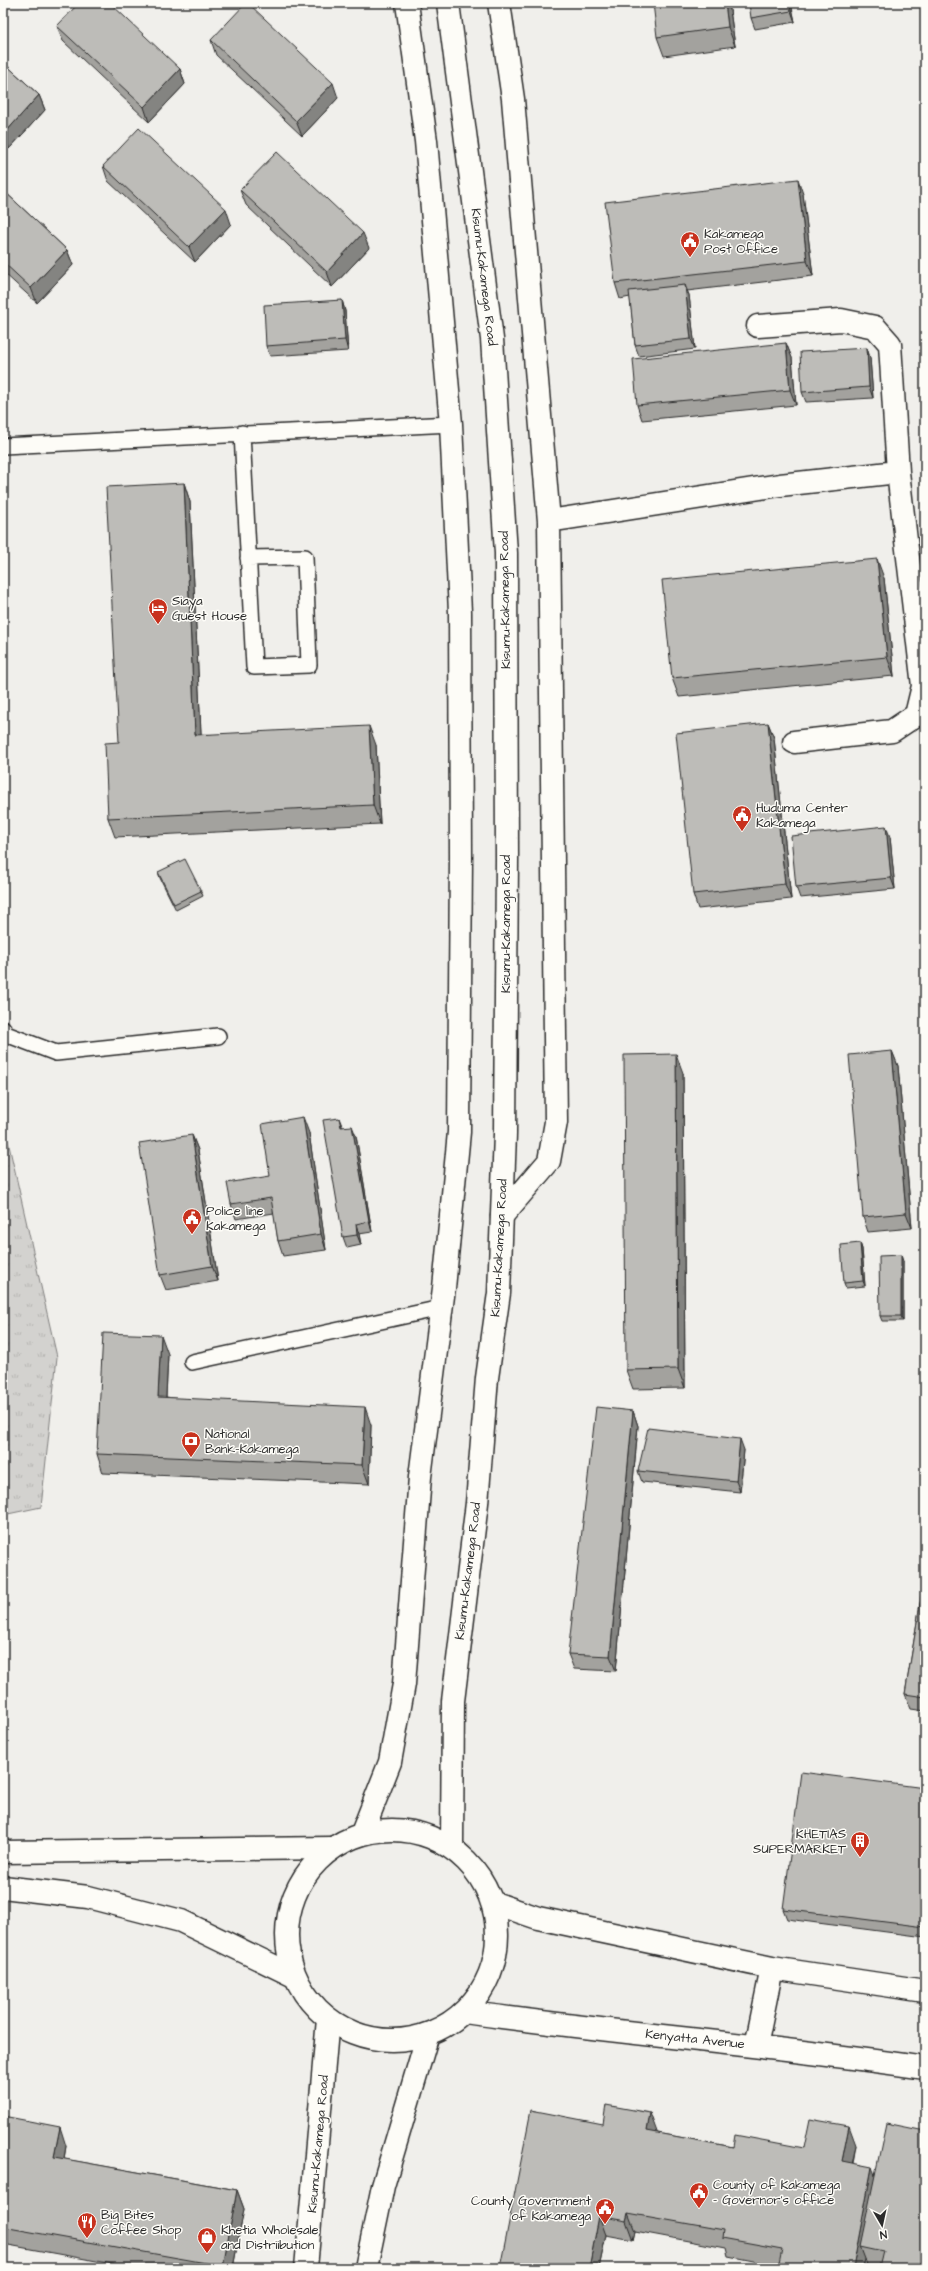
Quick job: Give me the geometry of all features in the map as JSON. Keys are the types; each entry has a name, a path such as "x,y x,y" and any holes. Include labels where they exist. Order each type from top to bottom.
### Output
{"main road":[{"path":"362,1833 390,1762 404,1684 420,1477 441,1308 459,1132 461,856 460,612 450,424 426,141 407,3"},
{"name":"Kisumu-Kakamega Road","path":"448,3 492,339 506,553 507,859 505,1134 499,1293 488,1378 477,1503 453,1701 452,1846"},
{"path":"499,3 513,99 549,522 556,1122 549,1161 502,1216"},
{"path":"758,326 841,320 875,326 890,344 898,472 923,686 916,715 892,731 794,742"},
{"path":"549,522 773,486 898,472"},
{"path":"393,1828 424,1833 452,1846 478,1871 494,1903 499,1932 495,1961 484,1989 465,2012 428,2034 403,2040 376,2039 351,2032 328,2019 308,2000 294,1976 286,1941 290,1906 305,1873 331,1848 362,1833 393,1828"},
{"path":"3,1852 331,1848"},
{"path":"3,1887 88,1896 182,1921 294,1976"},
{"path":"494,1903 538,1918 772,1968 925,1991"},
{"path":"756,2046 772,1968"},
{"name":"Kenyatta Avenue","path":"465,2012 538,2022 756,2046 925,2068"},
{"name":"Kisumu-Kakamega Road","path":"303,2263 328,2019"},
{"path":"366,2268 383,2186 428,2034"}],"lane":[{"path":"3,446 242,433 450,424"},
{"path":"242,433 248,558 254,666 309,665 304,557 248,558"},
{"path":"3,1028 6,1034 56,1053 218,1036"},
{"path":"192,1362 441,1308"}],"green space":[{"path":"3,1119 57,1357 41,1507 3,1515"}],"building":[{"path":"79,3 110,3 180,69 144,107 57,26"},
{"path":"246,3 248,3 333,83 296,121 211,40"},
{"path":"653,3 725,3 728,27 657,37"},
{"path":"749,3 789,3 791,11 751,18"},
{"path":"3,62 39,95 4,134 3,133"},
{"path":"139,128 226,209 189,247 103,166"},
{"path":"277,152 363,233 327,272 240,190"},
{"path":"798,179 807,261 615,283 605,202"},
{"path":"3,190 67,250 31,288 3,262"},
{"path":"685,285 691,339 635,345 629,291"},
{"path":"342,300 345,340 266,346 264,305"},
{"path":"786,343 790,390 637,405 633,359"},
{"path":"867,348 869,387 802,392 800,352"},
{"name":"Siaya Guest House","path":"184,483 195,735 369,726 373,805 108,818 105,743 119,742 106,487"},
{"path":"877,559 887,657 672,678 662,580"},
{"path":"768,723 785,884 693,894 676,733"},
{"path":"886,826 891,878 796,887 791,836"},
{"path":"185,859 201,891 174,904 158,872"},
{"path":"892,1051 906,1213 863,1217 849,1055"},
{"path":"676,1054 678,1369 626,1370 624,1055"},
{"path":"303,1117 321,1234 278,1241 271,1198 231,1204 227,1183 270,1176 262,1124"},
{"path":"339,1118 341,1127 352,1126 369,1221 356,1224 357,1235 343,1237 323,1120"},
{"path":"192,1135 212,1266 160,1275 139,1143"},
{"path":"860,1243 863,1281 844,1283 841,1245"},
{"path":"901,1255 901,1316 880,1316 879,1256"},
{"path":"103,1333 161,1335 158,1397 365,1407 362,1465 97,1454"},
{"path":"596,1407 633,1411 610,1656 568,1654"},
{"path":"648,1428 740,1439 736,1481 638,1471"},
{"path":"925,1574 925,1697 905,1694"},
{"name":"KHETIAS SUPERMARKET","path":"801,1772 925,1788 925,1927 783,1909"},
{"name":"County of Kakamega - Governor's office","path":"606,2105 650,2113 647,2131 733,2147 735,2135 804,2148 810,2119 849,2126 842,2161 872,2167 853,2268 778,2268 782,2249 722,2238 723,2230 628,2213 626,2221 599,2216 589,2268 500,2268 531,2110 603,2124"},
{"path":"3,2116 60,2127 54,2157 237,2190 223,2266 3,2227"},
{"path":"886,2123 925,2131 925,2268 879,2268 883,2251 860,2246"}],"place":[{"name":"Kakamega Post Office","path":"690,258"},
{"name":"Siaya Guest House","path":"158,625"},
{"name":"Huduma Center Kakamega","path":"742,832"},
{"name":"Police line Kakamega","path":"192,1235"},
{"name":"National Bank-Kakamega","path":"191,1458"},
{"name":"KHETIAS SUPERMARKET","path":"860,1858"},
{"name":"County of Kakamega - Governor's office","path":"699,2209"},
{"name":"County Government of Kakamega","path":"605,2225"},
{"name":"Big Bites Coffee Shop","path":"87,2239"},
{"name":"Khetia Wholesale and Distriibution","path":"207,2254"}]}
